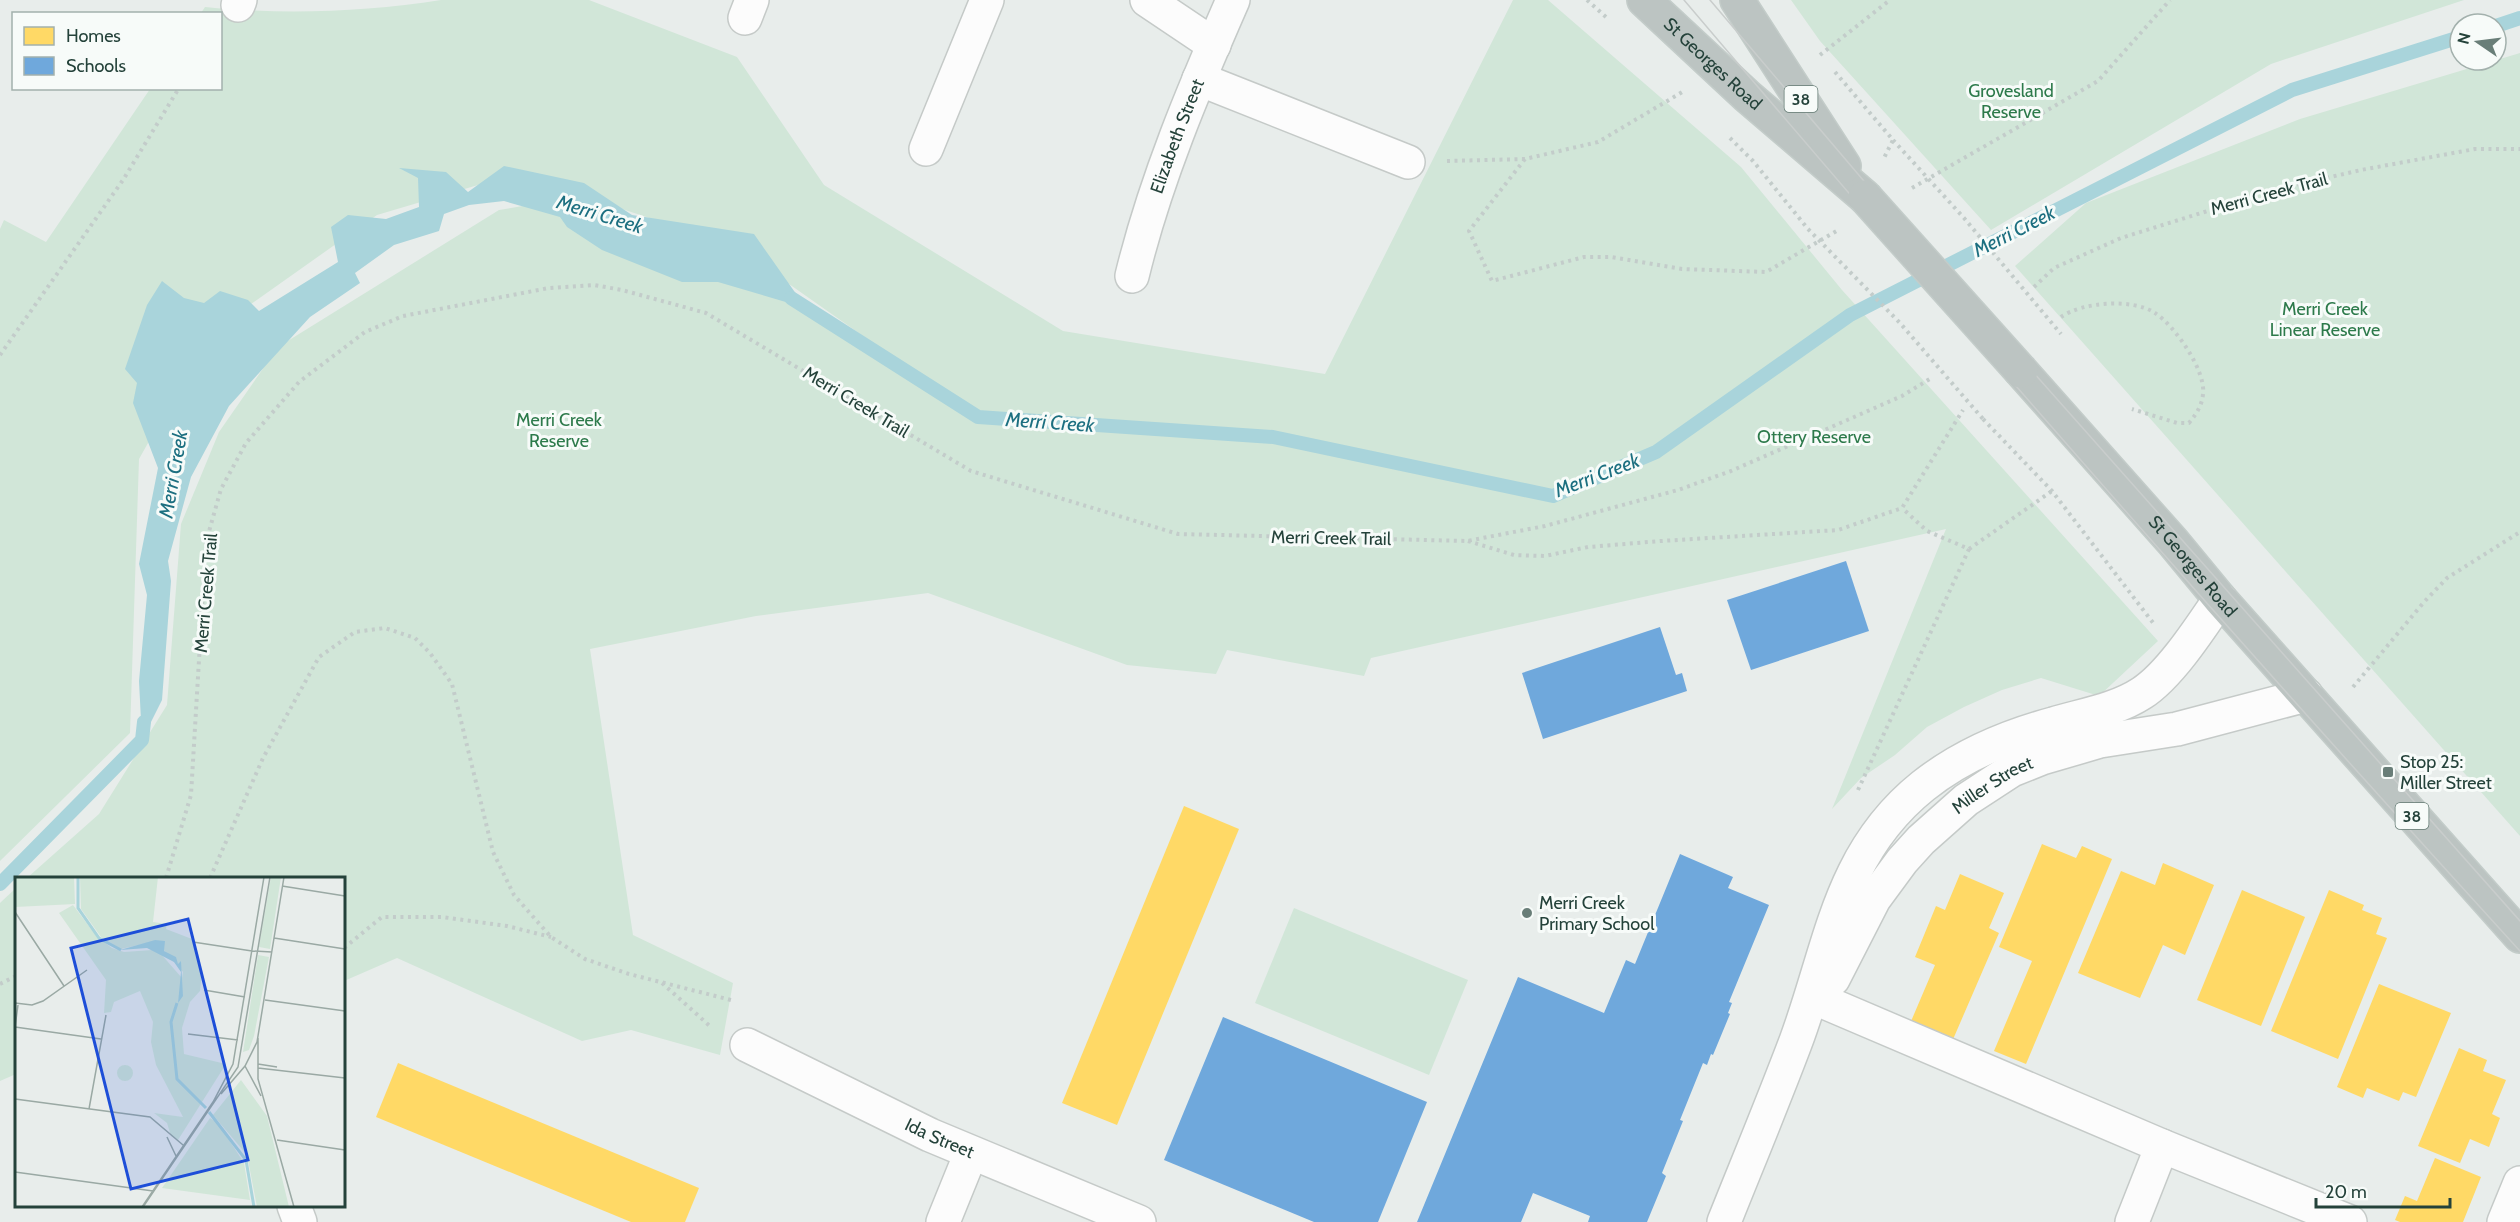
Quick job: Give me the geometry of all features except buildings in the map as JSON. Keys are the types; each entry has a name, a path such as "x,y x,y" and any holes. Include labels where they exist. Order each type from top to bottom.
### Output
{"highway":[{"name":"St Georges Road","path":"1644,0 1747,96 1865,197 2520,936"},
{"name":"St Georges Road","path":"1737,0 1865,197"}],"street":[{"path":"926,149 987,0"},
{"path":"1147,0 1214,45"},
{"name":"Elizabeth Street","path":"1132,276 1143,229 1199,79 1233,0"},
{"path":"1199,79 1407,162"},
{"name":"Miller Street","path":"1724,1222 1797,1040 1848,882 1857,863 1903,805 1937,776 1979,750 2004,739 2099,712 2131,700 2157,682 2220,599"},
{"name":"Miller Street","path":"1797,1040 1822,1001 1864,917 1886,881 1921,840 1987,786 2012,770 2073,748 2100,741 2177,729 2306,695"},
{"path":"1822,1001 2163,1146 2350,1222"},
{"name":"Ida Street","path":"747,1045 910,1126 1138,1222"},
{"path":"2132,1222 2163,1146"},
{"path":"943,1222 971,1153"},
{"path":"2504,1222 2520,1183"},
{"path":"294,1207 300,1222"}],"path":[{"path":"1827,63 1820,55 1890,0"},
{"path":"1905,192 2098,81 2170,0"},
{"path":"1834,71 1893,141 1964,218 2061,334"},
{"path":"0,355 123,180 178,90"},
{"path":"1407,162 1525,159 1598,142 1683,91"},
{"name":"Merri Creek Trail","path":"2034,287 2054,268 2121,238 2278,189 2361,170 2475,149 2520,149"},
{"path":"1525,159 1469,231 1492,281 1584,257 1611,257 1682,269 1766,272 1845,226"},
{"path":"1808,229 1900,323 1983,419 2052,491 2129,593 2179,654"},
{"name":"Merri Creek Trail","path":"167,877 191,795 206,542 221,489 246,442 299,382 365,332 403,316 549,288 594,285 622,290 706,314 971,471 1178,534 1467,541 1545,526 1678,490 1731,471 1902,396 1933,377"},
{"path":"2061,317 2070,310 2096,304 2127,304 2153,311 2171,325 2199,372 2204,392 2200,410 2189,423 2177,423 2132,409"},
{"path":"1467,541 1514,555 1545,556 1588,547 1838,530 1902,508 1963,410"},
{"path":"1855,796 1969,549 2052,491"},
{"path":"1902,508 1927,531 1969,549"},
{"path":"2365,675 2424,602 2447,578 2520,532"},
{"path":"211,877 263,758 319,657 355,632 386,628 415,638 452,684 493,852 514,895 551,937 585,958 661,983 735,1001"},
{"path":"345,947 382,918 442,917 507,926 551,937"},
{"path":"0,984 15,976"},
{"path":"661,983 716,1031 747,1045"}],"green space":[{"path":"441,0 589,0 737,57 824,185 1063,331 1325,374 1513,0 1548,0 1741,167 1842,290 2158,641 2099,696 2041,678 2002,690 1964,707 1927,727 1895,755 1861,778 1832,809 1946,529 1371,658 1364,676 1227,650 1216,674 1127,665 928,593 756,616 590,649 633,935 733,983 720,1055 631,1030 582,1041 397,958 345,981 345,877 28,877 99,814 167,705 181,524 219,432 278,347 499,210 564,199 718,252 964,407 735,246 515,174 377,215 210,333 139,459 130,733 0,861 0,229 4,220 46,242 149,90 222,90 222,12 202,12 205,7 264,11 323,11"},
{"name":"Grovesland Reserve","path":"1791,0 2464,0 2271,64 1991,230 1820,41"},
{"name":"Merri Creek Linear Reserve","path":"2520,53 2520,836 2015,266 2086,203 2300,119 2457,72 2508,72 2508,57"},
{"path":"15,889 15,1074 0,1081 0,903"},
{"path":"1294,908 1468,980 1429,1075 1255,1003"}],"water":[{"path":"504,166 584,183 632,215 754,234 806,308 718,282 682,282 602,250 567,227 560,217 504,201 469,205 444,214 439,231 394,245 355,273 360,283 310,317 229,406 191,477 168,561 171,581 162,700 142,740 139,681 147,595 139,564 158,468 133,403 137,383 125,369 147,305 162,281 184,298 204,303 220,291 248,300 259,311 338,262 331,227 348,215 386,219 419,207 418,178 399,168 446,172 468,192"}],"waterway":[{"name":"Merri Creek","path":"2508,22 2520,18"},
{"name":"Merri Creek","path":"791,298 978,417 1273,437 1553,496 1656,452 1850,315 2292,90 2448,41"},
{"name":"Merri Creek","path":"0,884 142,740 144,722"}],"tram line":[{"path":"1684,0 2098,480 2520,951"},
{"path":"1710,0 1869,187 2520,921"}],"place":[{"name":"Stop 25: Miller Street","path":"2388,772"},
{"name":"Merri Creek Primary School","path":"1527,913"}],"park label":[{"name":"Merri Creek Reserve","path":"559,430"},
{"name":"Ottery Reserve","path":"1814,437"}]}
